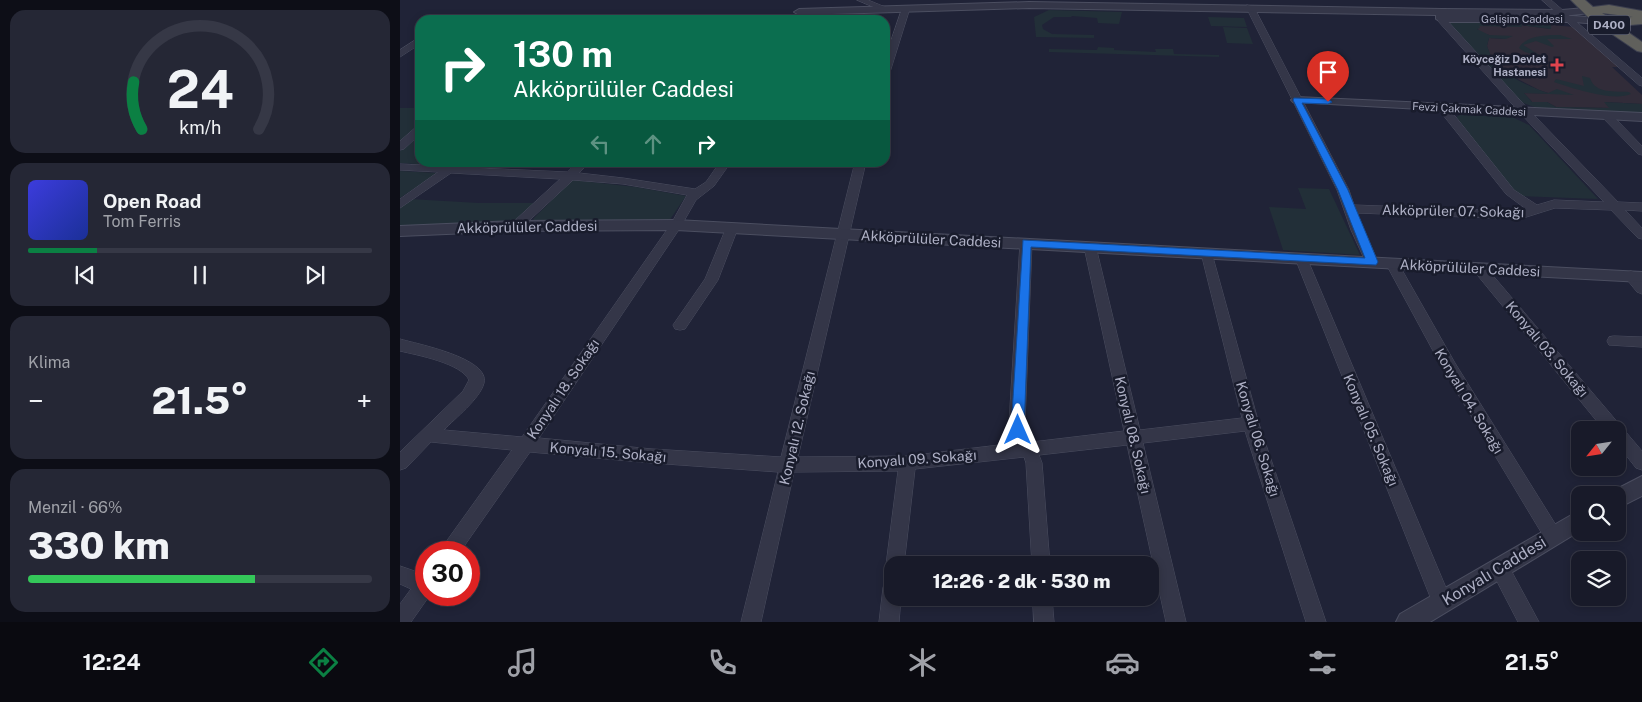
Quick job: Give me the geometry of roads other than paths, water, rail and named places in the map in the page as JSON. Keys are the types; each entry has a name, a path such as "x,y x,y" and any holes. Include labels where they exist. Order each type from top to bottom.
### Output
{"highway":[{"name":"D400","path":"1577,0 1618,16 1642,48"}],"street":[{"path":"861,0 886,9"},
{"path":"1546,0 1642,83"},
{"name":"Gelişim Caddesi","path":"800,12 1029,5 1250,7 1442,15 1618,16"},
{"path":"1250,7 1350,209 1357,230 1372,262"},
{"path":"890,57 906,8"},
{"path":"1442,15 1525,112 1642,235"},
{"name":"Gelişim Caddesi","path":"1566,16 1618,16"},
{"path":"400,54 415,44"},
{"name":"Fevzi Çakmak Caddesi","path":"1297,100 1642,117"},
{"path":"1443,108 1510,192 1536,210"},
{"path":"1607,116 1642,152"},
{"path":"400,147 415,134"},
{"path":"400,167 624,180 696,193"},
{"path":"400,204 453,167"},
{"path":"516,226 580,167"},
{"path":"676,225 686,204 696,193 710,184 722,167"},
{"name":"Konyalı 12. Sokağı","path":"752,622 860,167"},
{"name":"Akköprüler 07. Sokağı","path":"1350,209 1520,215 1563,203 1642,207"},
{"name":"Akköprülüler Caddesi","path":"400,231 516,226 676,225 1636,277"},
{"name":"Konyalı 18. Sokağı","path":"457,541 526,444 676,225"},
{"path":"680,325 715,273 732,228"},
{"path":"1026,243 1017,423 1019,435 1032,456 1036,472 1041,556"},
{"name":"Konyalı 08. Sokağı","path":"1090,247 1176,622"},
{"name":"Konyalı 06. Sokağı","path":"1207,253 1251,424 1316,622"},
{"name":"Konyalı 05. Sokağı","path":"1301,258 1442,602"},
{"name":"Konyalı 04. Sokağı","path":"1392,264 1433,342 1553,536"},
{"name":"Konyalı 03. Sokağı","path":"1479,268 1606,421"},
{"path":"1636,277 1642,289"},
{"path":"1614,341 1642,342"},
{"path":"400,346 457,363 468,368 477,379 475,386 468,395 400,463"},
{"name":"Konyalı 09. Sokağı","path":"789,466 907,462 1251,424"},
{"name":"Konyalı 15. Sokağı","path":"427,435 652,456 789,466"},
{"path":"1626,444 1642,463"},
{"path":"896,556 907,462"},
{"path":"1626,494 1642,485"},
{"name":"Konyalı Caddesi","path":"1408,622 1571,525"},
{"path":"1499,568 1529,622"},
{"path":"400,575 415,580"},
{"path":"400,621 415,600"},
{"path":"889,622 890,606"},
{"path":"1043,606 1044,622"}],"place":[{"name":"Köyceğiz Devlet Hastanesi","path":"1557,65"}]}
